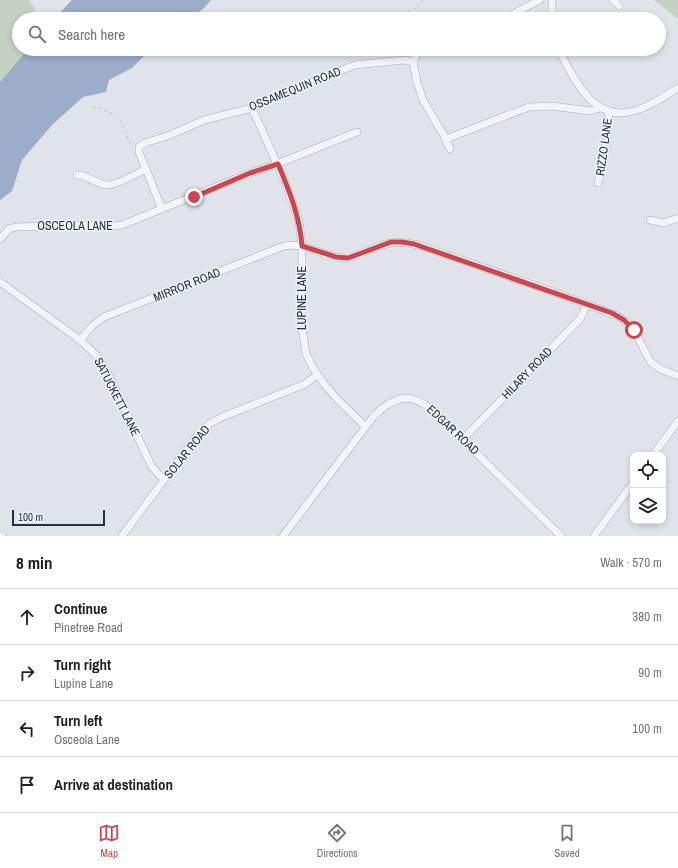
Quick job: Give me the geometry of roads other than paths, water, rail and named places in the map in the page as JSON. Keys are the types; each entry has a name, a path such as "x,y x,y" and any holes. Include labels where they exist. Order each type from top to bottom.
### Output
{"street":[{"path":"517,12 540,0"},
{"path":"552,0 552,12"},
{"path":"612,0 619,6"},
{"path":"416,56 413,62 417,82 423,100 446,139 450,150"},
{"path":"562,56 568,69 580,88 592,102 600,108 609,111 623,113 636,111 648,106 678,88"},
{"name":"OSSAMEQUIN ROAD","path":"146,169 139,152 139,147 145,143 170,135 204,120 252,108 276,96 355,65 404,60 413,62"},
{"path":"446,139 530,107 552,106 590,111 600,108"},
{"name":"LUPINE LANE","path":"252,108 278,164 290,193 299,221 302,246 302,337 306,354 317,375 340,402 365,426"},
{"name":"RIZZO LANE","path":"598,183 607,139 609,111"},
{"name":"OSCEOLA LANE","path":"0,239 9,229 16,226 115,227 122,225 250,173 278,164 357,132"},
{"path":"77,175 83,175 108,185 146,169 162,209"},
{"path":"650,220 664,223 678,218"},
{"name":"MIRROR ROAD","path":"80,340 93,325 104,317 284,246 302,246 336,257 348,258 391,242 408,242 612,313 624,320 634,330 650,361 660,369 678,376"},
{"name":"SATUCKETT LANE","path":"0,282 80,340 102,361 152,468 164,480"},
{"name":"HILARY ROAD","path":"463,439 580,319 587,304"},
{"name":"SOLAR ROAD","path":"122,536 198,436 209,424 222,417 305,384 317,375"},
{"name":"EDGAR ROAD","path":"283,536 365,426 378,411 391,402 404,398 419,400 431,409 562,536"},
{"path":"655,452 678,421"},
{"path":"594,536 630,486"}],"water":[{"path":"72,0 211,0 198,12 61,12"},
{"path":"22,56 144,56 132,68 109,80 106,92 83,97 52,125 22,160 12,191 0,200 0,82"}]}
